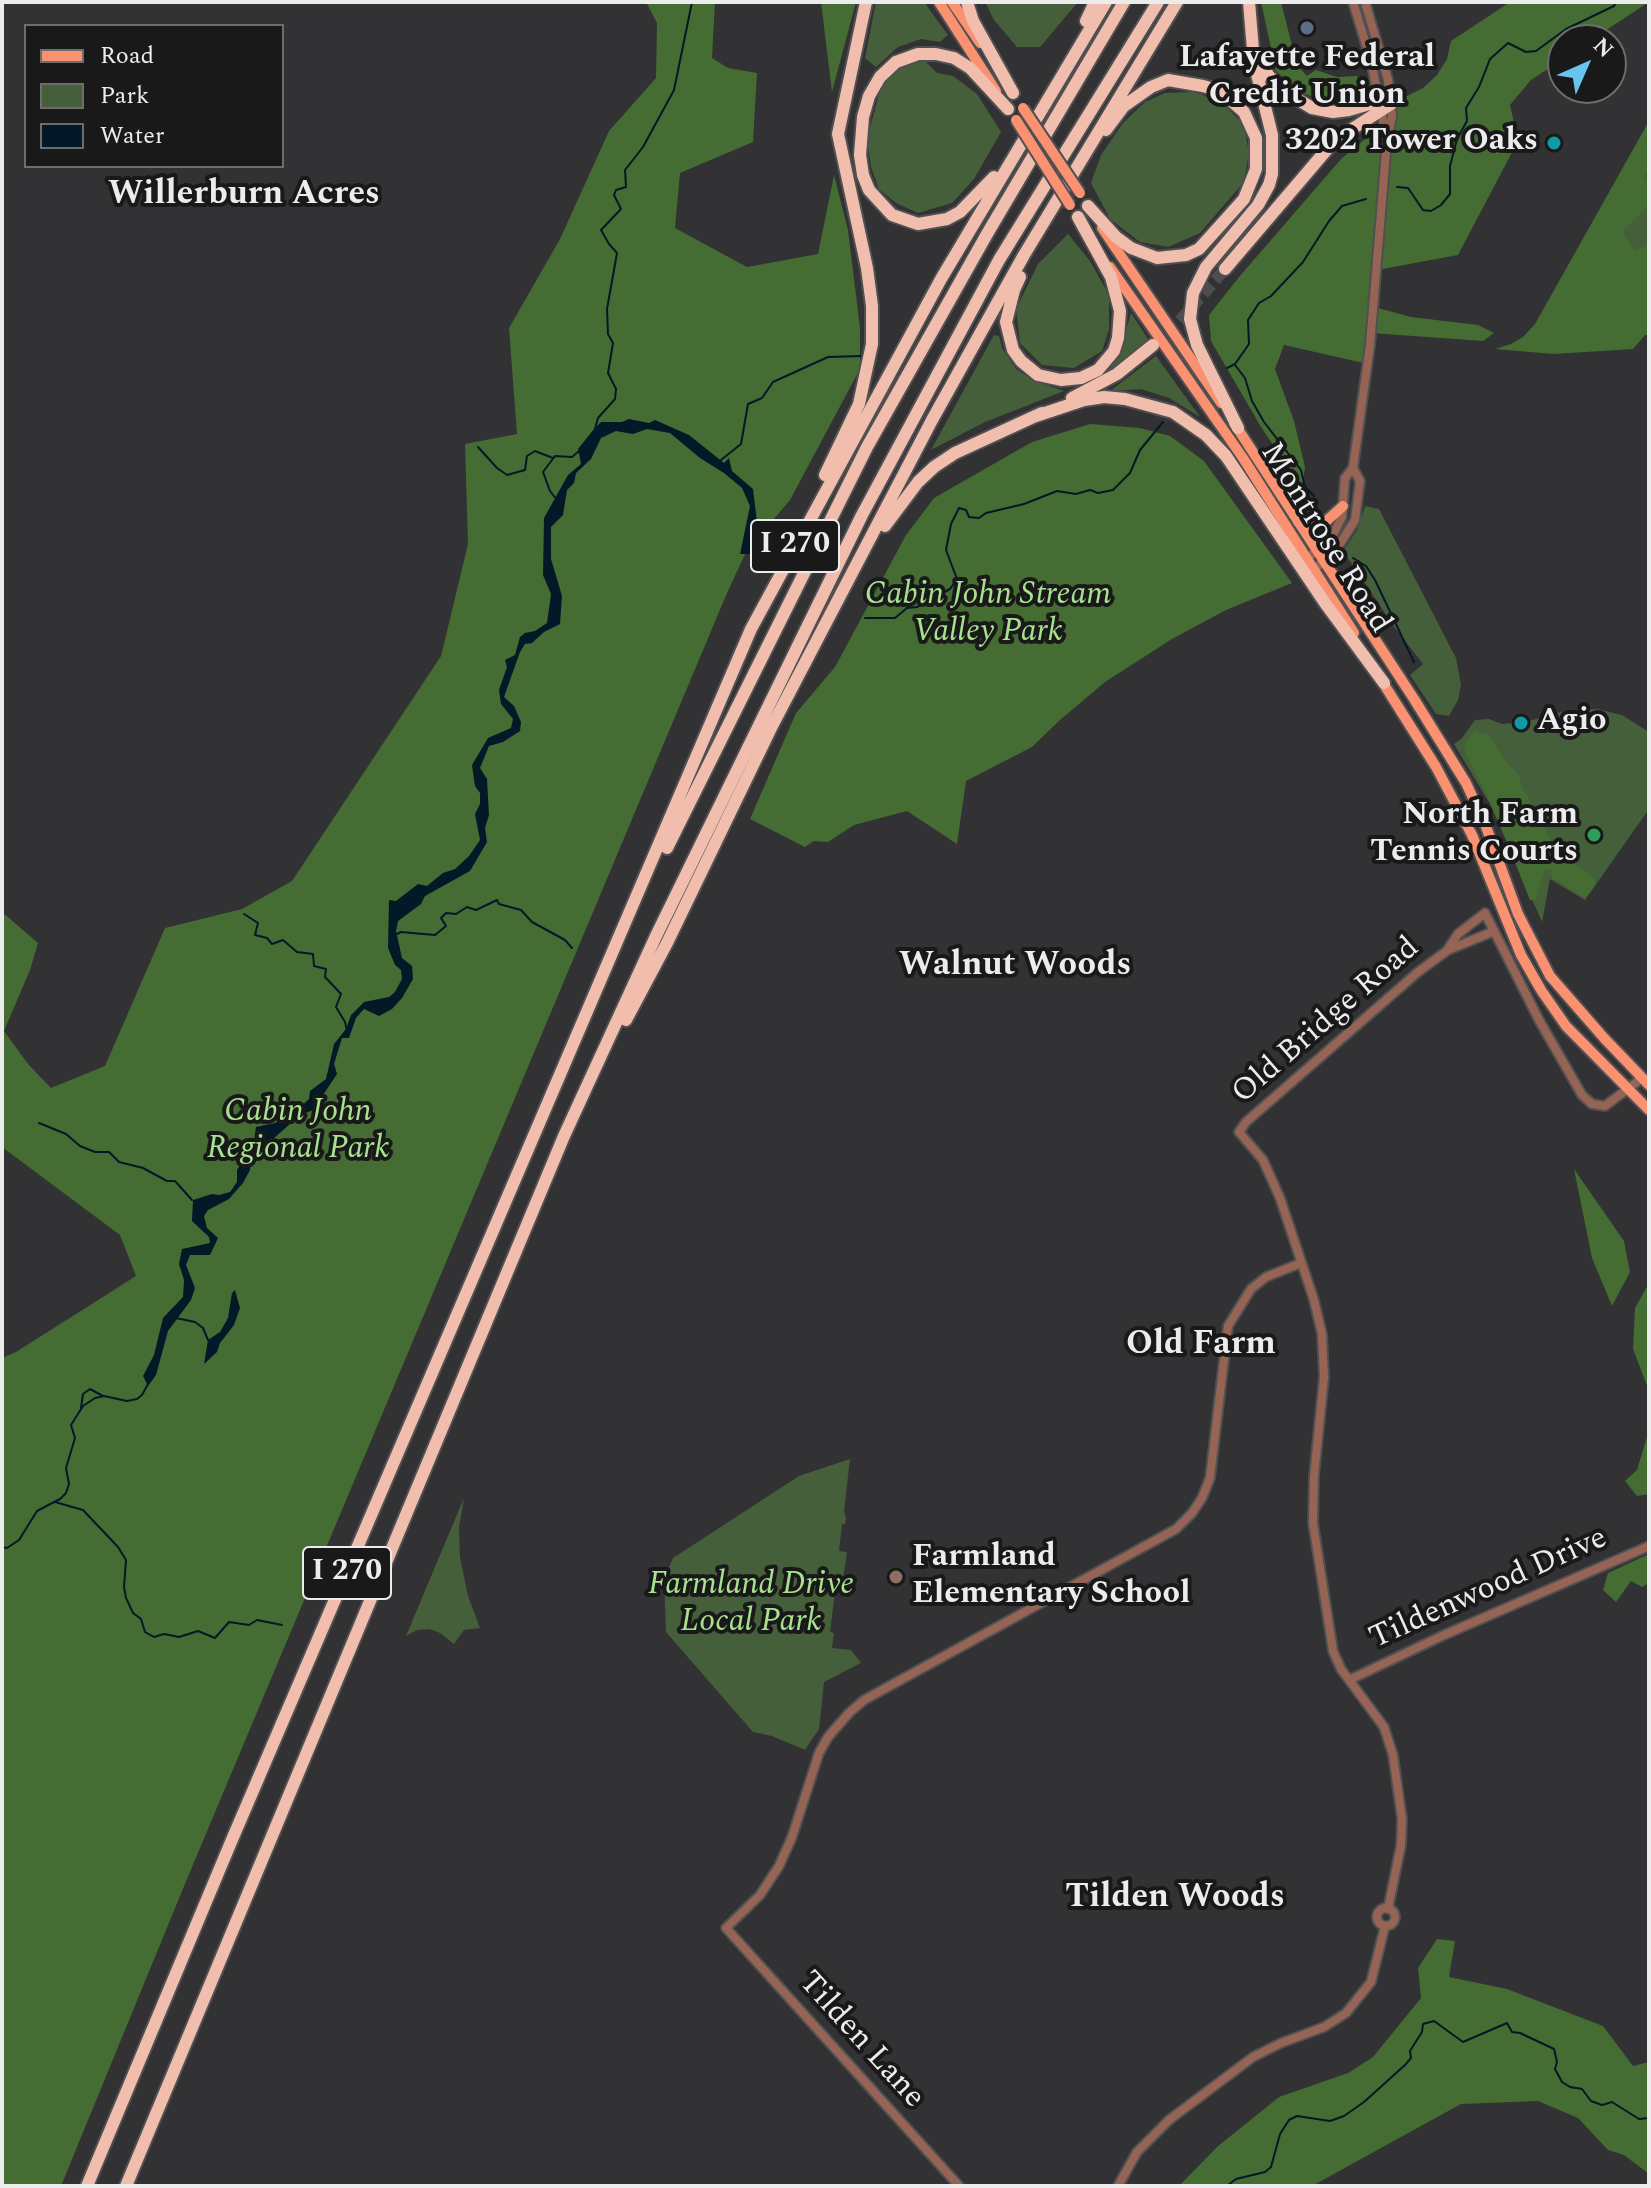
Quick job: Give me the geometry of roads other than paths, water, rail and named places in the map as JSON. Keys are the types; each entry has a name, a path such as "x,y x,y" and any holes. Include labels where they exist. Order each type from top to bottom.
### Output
{"highway":[{"path":"802,533 808,508 859,404 872,344 872,306 867,268 838,134 866,2"},
{"path":"967,2 973,21 1013,93"},
{"path":"1070,61 1095,2"},
{"name":"I 270","path":"87,2186 231,1842 751,629 941,279 1106,2"},
{"name":"I 270","path":"610,962 867,447 995,220 1124,2"},
{"name":"I 270","path":"126,2186 564,1136 656,936 862,515 999,260 1158,2"},
{"name":"I 270","path":"564,1136 667,943 772,726 932,420 1049,212 1177,2"},
{"path":"1238,428 1197,345 1190,319 1198,280 1258,205 1272,174 1272,135 1254,62 1249,2"},
{"path":"1251,28 1268,75 1293,98 1312,108 1333,112 1384,105"},
{"path":"1012,114 970,68 954,58 918,54 896,62 880,77 869,96 863,117 860,155 869,190 892,215 918,224 932,224 960,212 1017,150"},
{"path":"1076,167 1124,106 1136,95 1168,80 1220,91 1244,112 1256,138 1256,169 1244,199 1199,249 1186,255 1157,258 1131,248 1116,237 1088,206"},
{"path":"1225,269 1335,140 1384,105"},
{"path":"1049,212 1014,290 1006,322 1013,350 1021,361 1038,375 1061,380 1081,378 1098,370 1114,351 1121,324 1116,287 1078,217"},
{"path":"860,559 910,491 934,467 955,453 1117,374 1153,345"},
{"path":"1036,416 1084,400 1104,397 1125,399 1173,412 1206,435 1226,456 1325,603 1384,683"}],"main road":[{"name":"Montrose Road","path":"939,2 1078,217 1320,565 1466,783 1485,824 1518,914 1550,976 1646,1082"},
{"name":"Montrose Road","path":"952,2 1238,428 1298,522 1312,554"},
{"path":"1298,522 1309,526 1322,525 1343,506"},
{"name":"Montrose Road","path":"1320,565 1472,835 1521,955 1541,990 1566,1026 1649,1110"}],"street":[{"path":"1312,554 1339,527 1345,478 1353,468 1370,345 1387,140 1392,117 1384,105 1353,2"},
{"path":"1365,2 1388,80 1384,105"},
{"path":"1320,565 1348,533 1355,520 1360,481 1353,468"},
{"name":"Old Bridge Road","path":"1301,1263 1263,1160 1239,1132 1246,1122 1375,1009 1448,950 1492,932 1485,913 1458,934 1448,950"},
{"path":"1492,932 1582,1095 1592,1104 1605,1106 1646,1082"},
{"path":"1118,2186 1137,2152 1169,2120 1253,2057 1324,2027 1346,2013 1371,1982 1385,1926 1395,1919 1388,1909 1401,1845 1402,1819 1393,1755 1384,1727 1341,1669 1328,1630 1313,1523 1324,1350 1319,1319 1301,1263"},
{"name":"Tilden Lane","path":"959,2186 726,1928 760,1895 779,1866 792,1837 819,1753 849,1713 864,1700 1176,1529 1192,1513 1210,1478 1228,1326 1251,1289 1266,1277 1301,1263"},
{"name":"Tildenwood Drive","path":"1349,1680 1649,1546"}],"water":[{"path":"629,419 649,423 655,420 689,435 724,463 729,458 732,471 753,489 758,530 753,554 740,554 750,506 742,488 724,473 670,433 647,429 633,434 616,431 601,438 591,459 576,473 574,483 567,490 563,515 551,527 551,559 562,596 560,624 532,643 525,644 520,652 504,697 514,706 521,722 520,731 503,742 489,746 480,768 487,779 487,842 470,871 425,896 421,904 398,921 396,931 402,958 412,966 413,979 402,998 392,1009 379,1016 364,1009 356,1018 349,1038 342,1038 334,1064 337,1074 313,1110 300,1115 273,1139 260,1143 252,1151 250,1170 243,1183 229,1199 208,1210 204,1216 207,1228 218,1238 210,1255 190,1255 186,1265 195,1288 191,1300 168,1331 156,1375 148,1386 143,1376 154,1355 163,1318 183,1297 184,1280 179,1264 182,1249 210,1243 209,1237 192,1221 193,1200 230,1192 237,1182 237,1170 254,1142 256,1127 275,1123 309,1099 310,1091 326,1079 334,1044 346,1029 351,1015 364,1002 389,997 395,992 402,979 401,970 395,965 388,948 389,900 396,901 418,884 427,886 443,873 455,869 480,840 475,814 480,804 480,793 475,786 472,765 488,738 511,728 513,719 501,704 499,690 507,667 505,660 515,655 520,637 547,623 551,594 543,575 544,518 568,475 581,464 578,449 594,429 601,422"},
{"path":"235,1290 240,1308 234,1325 217,1352 204,1364 208,1340 220,1332 228,1318"}],"waterway":[{"path":"595,429 598,418 615,399 616,389 608,373 613,343 608,334 607,309 617,253 601,230 621,209 614,195 616,190 626,187 625,170 643,147 674,90 692,2"},
{"path":"1397,187 1408,188 1423,210 1431,211 1441,205 1450,194 1450,166 1457,139 1467,121 1466,108 1479,87 1490,59 1508,43 1526,52 1536,51 1566,29 1614,6 1616,2"},
{"path":"1227,368 1235,364 1249,344 1248,320 1259,303 1271,296 1303,262 1342,206 1366,199"},
{"path":"721,460 741,444 748,404 762,398 773,382 828,357 863,356"},
{"path":"1235,365 1245,378 1252,401 1264,422 1301,470 1305,487 1314,496"},
{"path":"865,618 895,618 907,608 917,607 950,589 957,579 946,550 951,524 959,508 966,510 969,517 979,518 986,513 1024,504 1057,491 1076,494 1090,490 1098,493 1113,490 1130,473 1140,450 1163,422"},
{"path":"478,447 507,475 525,470 527,456 535,451 553,458"},
{"path":"557,500 543,472 555,456 572,457 579,451"},
{"path":"1353,558 1366,566 1375,580 1414,662"},
{"path":"397,934 435,935 446,926 441,918 446,913 456,914 467,907 476,910 497,900 499,904 521,910 532,922 565,940 572,948"},
{"path":"244,914 258,923 255,935 267,938 272,944 283,940 297,952 313,954 314,966 326,969 325,977 341,994 336,1007 347,1031"},
{"path":"39,1123 66,1134 80,1146 95,1152 109,1152 119,1162 143,1168 167,1181 175,1181 192,1200"},
{"path":"176,1318 195,1322 203,1328 208,1340"},
{"path":"2,1547 7,1548 19,1540 37,1511 66,1493 69,1484 66,1468 75,1438 71,1425 83,1406 104,1396 127,1401 137,1399 148,1384"},
{"path":"81,1408 83,1394 90,1389 103,1396"},
{"path":"55,1502 83,1510 118,1547 126,1560 126,1598 133,1613 141,1619 145,1632 154,1637 164,1634 179,1637 198,1631 215,1638 229,1622 249,1625 257,1620 282,1625"},
{"path":"1227,2186 1236,2179 1265,2172 1271,2167 1280,2134 1289,2120 1297,2116 1330,2121 1344,2116 1364,2102 1405,2065 1411,2058 1410,2051 1422,2032 1423,2024 1434,2021 1463,2042 1507,2023 1512,2032 1554,2049 1555,2069 1562,2082 1582,2089 1591,2101 1602,2105 1612,2102 1639,2119 1649,2118"}],"tunnel":[{"path":"1153,345 1177,324 1225,269"}],"place":[{"name":"Lafayette Federal Credit Union","path":"1307,28"},
{"name":"3202 Tower Oaks","path":"1554,143"},
{"name":"Agio","path":"1521,723"},
{"name":"North Farm Tennis Courts","path":"1594,835"},
{"name":"Farmland Elementary School","path":"896,1577"}],"district":[{"name":"Willerburn Acres","path":"244,196"},
{"name":"Walnut Woods","path":"1015,967"},
{"name":"Old Farm","path":"1201,1346"},
{"name":"Tilden Woods","path":"1175,1899"}],"park label":[{"name":"Cabin John Stream Valley Park","path":"988,616"},
{"name":"Cabin John Regional Park","path":"298,1132"},
{"name":"Farmland Drive Local Park","path":"751,1606"}]}
